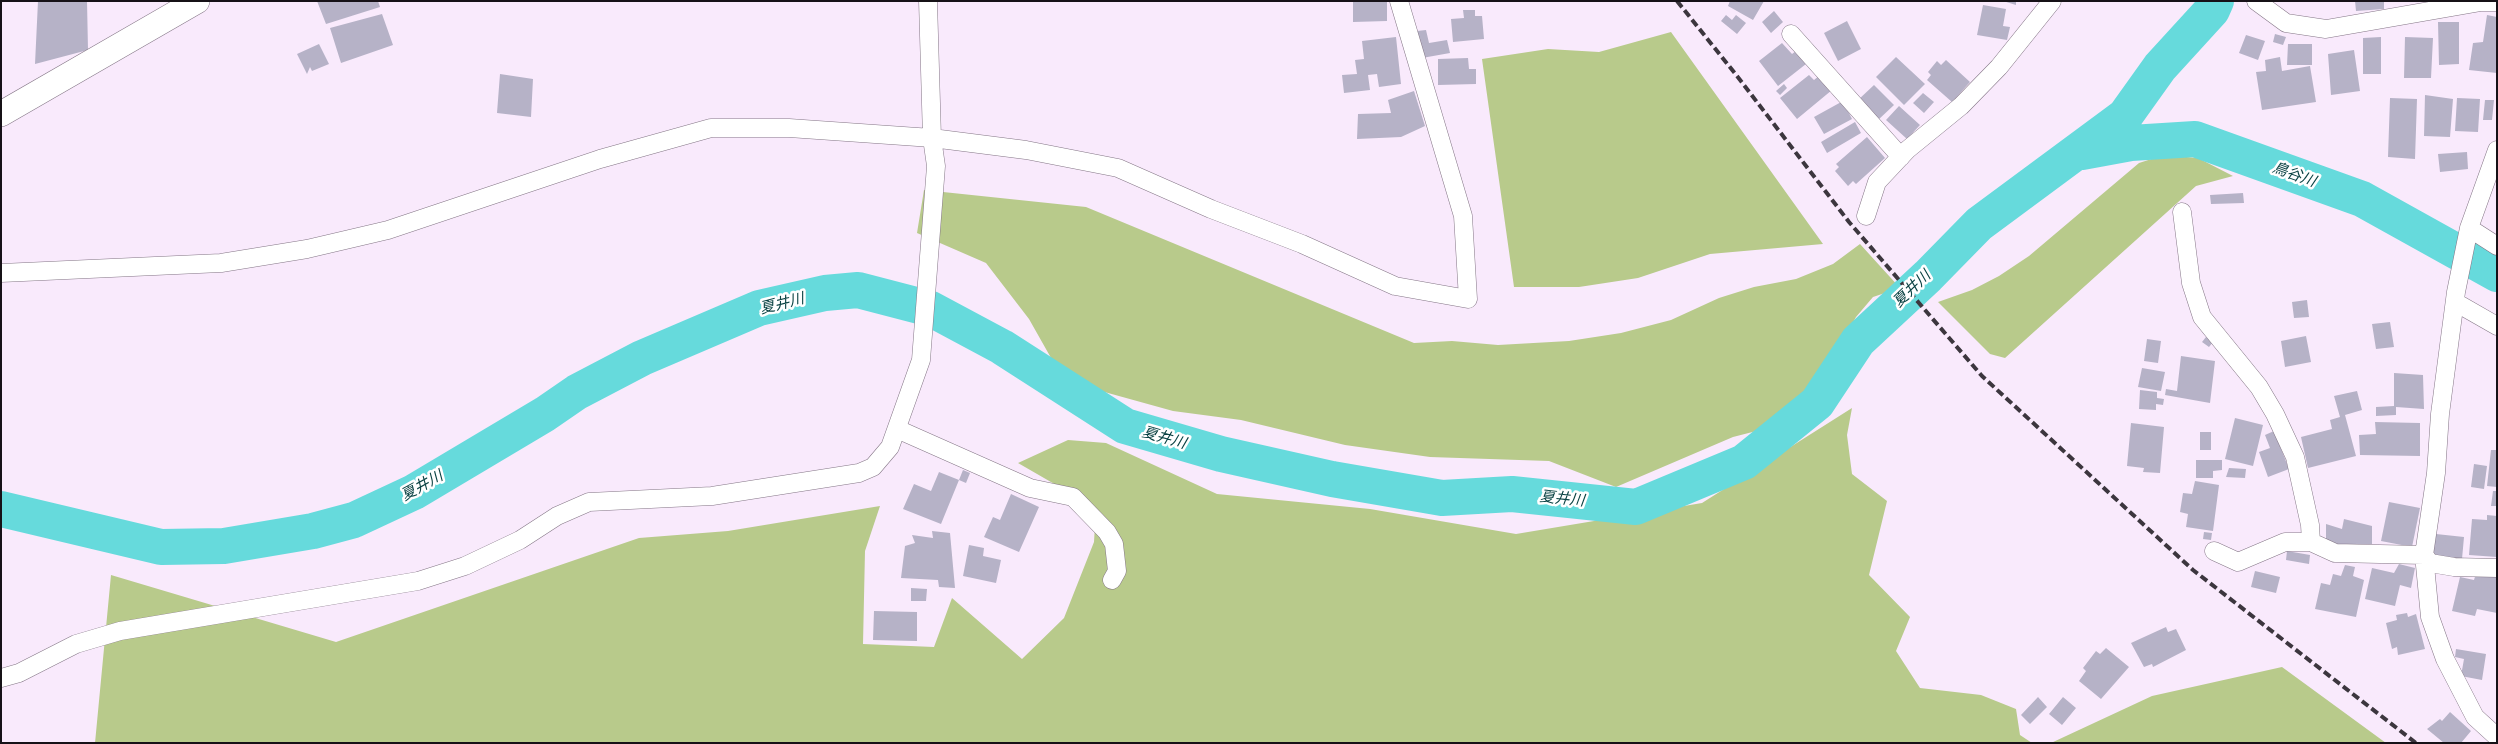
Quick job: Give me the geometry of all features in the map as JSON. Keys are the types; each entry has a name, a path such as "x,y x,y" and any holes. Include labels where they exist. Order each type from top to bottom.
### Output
{"street":[{"path":"1,114 197,1"},
{"path":"1,678 19,673 76,644 120,631 418,581 465,566 520,540 557,516 589,502 712,496 859,473 873,468 890,447 921,360 936,166 932,138 928,1"},
{"path":"1,273 221,264 307,249 388,230 600,159 711,128 789,128 932,138 1026,150 1118,168 1211,209 1302,244 1395,286 1468,300 1463,216 1399,1"},
{"path":"1866,216 1877,182 1901,157 1961,106 1993,73 2052,1"},
{"path":"2259,4 2286,23 2326,29 2481,2 2497,2"},
{"path":"1791,34 1901,157"},
{"path":"2497,150 2468,235 2456,297 2440,414 2436,473 2424,555 2430,617 2445,659 2475,717 2497,737"},
{"path":"2182,212 2191,283 2202,317 2259,387 2275,414 2295,457 2305,497 2311,542"},
{"path":"2468,235 2497,246"},
{"path":"2456,297 2497,326"},
{"path":"897,429 1030,488 1073,497 1107,532 1114,544 1117,571 1112,580"},
{"path":"2214,551 2238,562 2286,542 2311,542 2335,553 2424,555"},
{"path":"2424,555 2430,563 2454,567 2497,568"}],"green space":[{"path":"1671,32 1823,244 1710,254 1638,278 1579,287 1514,287 1482,59 1548,49 1599,52"},
{"path":"2164,155 2198,158 2233,176 2196,186 2005,358 1990,354 1938,302 1972,290 1999,276 2029,256 2139,163"},
{"path":"924,190 1086,207 1414,343 1452,341 1498,345 1569,341 1621,333 1671,320 1719,298 1754,287 1796,279 1833,264 1860,244 1900,288 1873,297 1856,317 1817,387 1772,427 1733,437 1616,487 1549,461 1430,457 1345,445 1241,420 1173,411 1072,383 1055,365 1029,319 986,263 917,233"},
{"path":"1852,408 1847,435 1852,474 1887,501 1869,575 1910,617 1896,651 1920,688 1981,695 2016,709 2020,735 2032,743 95,743 111,575 336,642 639,538 728,531 880,506 865,551 863,644 934,647 952,598 1022,659 1064,618 1094,542 1096,508 1018,463 1068,440 1106,443 1217,494 1370,509 1516,534 1702,503"},
{"path":"2282,667 2386,743 2051,743 2152,696"}],"building":[{"path":"38,1 87,1 88,50 35,64"},
{"path":"317,1 378,1 380,7 326,24"},
{"path":"1353,1 1387,1 1387,21 1353,22"},
{"path":"1730,1 1764,1 1753,20 1728,6"},
{"path":"2003,1 2016,1 2016,5"},
{"path":"2355,1 2384,1 2384,9 2356,11"},
{"path":"1983,5 2006,9 2003,26 2010,27 2007,40 1977,35"},
{"path":"1463,10 1475,10 1475,16 1482,16 1484,39 1453,42 1451,19 1464,18"},
{"path":"1774,11 1783,22 1771,33 1762,22"},
{"path":"382,14 393,45 341,63 330,28"},
{"path":"1726,15 1732,20 1736,15 1746,23 1737,34 1721,21"},
{"path":"2487,15 2497,17 2497,73 2469,70 2473,43 2483,42"},
{"path":"1847,21 1861,49 1838,61 1824,33"},
{"path":"2438,22 2459,22 2459,64 2439,65"},
{"path":"1426,30 1429,43 1447,40 1450,53 1422,58 1417,31"},
{"path":"2275,34 2286,37 2283,45 2273,42"},
{"path":"2246,35 2265,41 2258,60 2239,53"},
{"path":"1396,37 1401,84 1379,87 1377,74 1368,75 1370,90 1344,93 1342,75 1357,74 1355,60 1364,59 1362,41"},
{"path":"2381,37 2381,74 2363,74 2363,38"},
{"path":"2405,37 2433,38 2431,78 2404,78"},
{"path":"1782,43 1792,54 1796,51 1806,64 1778,86 1759,61"},
{"path":"319,44 329,64 312,71 310,67 307,74 297,54"},
{"path":"2288,44 2312,44 2312,65 2287,65"},
{"path":"2354,50 2360,91 2331,95 2328,54"},
{"path":"1896,57 1925,84 1904,105 1876,77"},
{"path":"2280,57 2282,71 2310,66 2316,102 2262,110 2256,72 2266,71 2265,60"},
{"path":"1468,58 1469,69 1476,69 1476,84 1438,85 1438,59"},
{"path":"1946,60 1970,82 1952,102 1927,80 1931,75 1928,72 1937,61 1941,65"},
{"path":"500,74 533,79 531,117 497,113"},
{"path":"1809,75 1814,80 1820,75 1832,90 1797,119 1780,98"},
{"path":"1784,84 1787,88 1780,95 1776,91"},
{"path":"1874,85 1894,105 1877,121 1857,101"},
{"path":"1414,91 1425,126 1401,137 1357,139 1358,114 1391,113 1388,100"},
{"path":"1923,93 1934,102 1924,113 1913,103"},
{"path":"2425,95 2453,99 2450,137 2424,136"},
{"path":"2390,98 2417,99 2415,159 2388,157"},
{"path":"2457,98 2480,99 2478,132 2455,131"},
{"path":"2485,100 2494,100 2492,120 2483,120"},
{"path":"1843,101 1852,119 1824,134 1814,117"},
{"path":"1899,106 1920,125 1907,139 1886,120"},
{"path":"1855,122 1861,133 1827,153 1821,142"},
{"path":"1867,137 1885,158 1856,184 1853,181 1848,186 1835,171 1839,167 1836,164"},
{"path":"2467,152 2468,169 2440,172 2438,154"},
{"path":"2243,193 2244,203 2211,204 2210,195"},
{"path":"2307,300 2309,317 2294,318 2292,302"},
{"path":"2390,322 2394,347 2376,349 2372,324"},
{"path":"2306,336 2311,362 2285,367 2281,341"},
{"path":"2206,337 2213,342 2209,347 2202,342"},
{"path":"2147,339 2161,341 2158,363 2144,361"},
{"path":"2181,356 2215,361 2210,403 2165,395 2166,389 2177,391"},
{"path":"2142,368 2165,372 2161,391 2138,387"},
{"path":"2394,373 2423,375 2424,409 2396,407 2396,415 2376,416 2376,407 2394,406"},
{"path":"2140,390 2157,392 2157,398 2164,399 2163,405 2156,404 2156,410 2139,409"},
{"path":"2357,391 2362,410 2345,415 2356,456 2308,468 2301,437 2332,429 2330,420 2340,417 2334,396"},
{"path":"2235,418 2263,425 2253,466 2225,459"},
{"path":"2375,422 2420,423 2420,456 2360,455 2359,435 2376,434"},
{"path":"2131,423 2164,427 2160,473 2143,472 2144,468 2127,466"},
{"path":"2274,431 2289,469 2268,477 2259,452 2270,448 2265,435"},
{"path":"2200,432 2211,432 2211,450 2200,450"},
{"path":"2491,450 2497,450 2497,487 2487,486"},
{"path":"2196,460 2222,460 2222,470 2213,471 2213,478 2196,478"},
{"path":"2474,464 2487,466 2484,489 2471,487"},
{"path":"2229,468 2246,469 2245,478 2226,477"},
{"path":"963,470 970,473 966,483 959,480"},
{"path":"939,472 959,480 941,524 903,509 914,484 931,491"},
{"path":"2195,481 2219,485 2213,531 2186,527 2188,514 2180,512 2183,493 2192,494"},
{"path":"2493,491 2497,491 2497,506 2491,506"},
{"path":"1011,494 1039,507 1019,552 984,537 993,517 1000,520"},
{"path":"2389,502 2420,508 2412,547 2381,541"},
{"path":"2487,515 2497,516 2497,557 2469,555 2472,519 2487,520"},
{"path":"2344,519 2372,526 2372,544 2326,544 2326,524 2342,529"},
{"path":"932,531 950,533 955,588 939,587 938,580 901,578 905,546 915,543 912,535 933,538"},
{"path":"2204,532 2212,533 2211,540 2203,539"},
{"path":"2436,534 2464,537 2462,559 2433,555"},
{"path":"969,545 984,548 983,556 1001,560 996,583 963,576"},
{"path":"2287,551 2310,555 2309,564 2286,560"},
{"path":"2399,564 2415,568 2411,588 2400,585 2395,606 2365,599 2372,568 2394,573"},
{"path":"2345,565 2355,567 2353,576 2364,580 2356,617 2315,609 2321,583 2330,585 2333,574 2341,576"},
{"path":"2255,571 2280,577 2276,593 2251,587"},
{"path":"2476,573 2497,577 2497,613 2477,609 2475,616 2452,611 2460,577 2474,580"},
{"path":"911,588 927,589 926,601 911,601"},
{"path":"874,611 917,612 917,641 873,640"},
{"path":"2407,613 2408,617 2416,614 2425,649 2398,655 2397,647 2392,649 2386,623 2397,620 2396,615"},
{"path":"2166,627 2168,632 2176,629 2186,650 2153,667 2152,664 2144,667 2131,643"},
{"path":"2106,648 2129,667 2101,699 2079,681 2086,671 2083,668 2096,651 2100,654"},
{"path":"2456,649 2486,654 2482,680 2461,676 2464,659 2455,657"},
{"path":"2038,697 2047,707 2030,724 2021,715"},
{"path":"2063,697 2076,708 2062,725 2049,714"},
{"path":"2450,712 2471,731 2461,743 2444,743 2427,729 2440,719 2442,721"}],"waterway":[{"name":"夏井川","path":"1,509 161,547 224,546 313,531 354,520 414,492 545,414 577,392 642,358 759,308 825,293 858,290 931,309 1002,347 1125,426 1221,454 1332,479 1442,498 1512,494 1636,507 1744,462 1817,403 1858,341 1928,276 1979,224 2125,116 2160,67 2212,10 2216,1"},
{"name":"鳥谷川","path":"2082,152 2131,143 2195,139 2362,199 2497,274"}],"railway":[{"path":"1677,1 1849,222 1982,376 2193,570 2416,743"}]}
